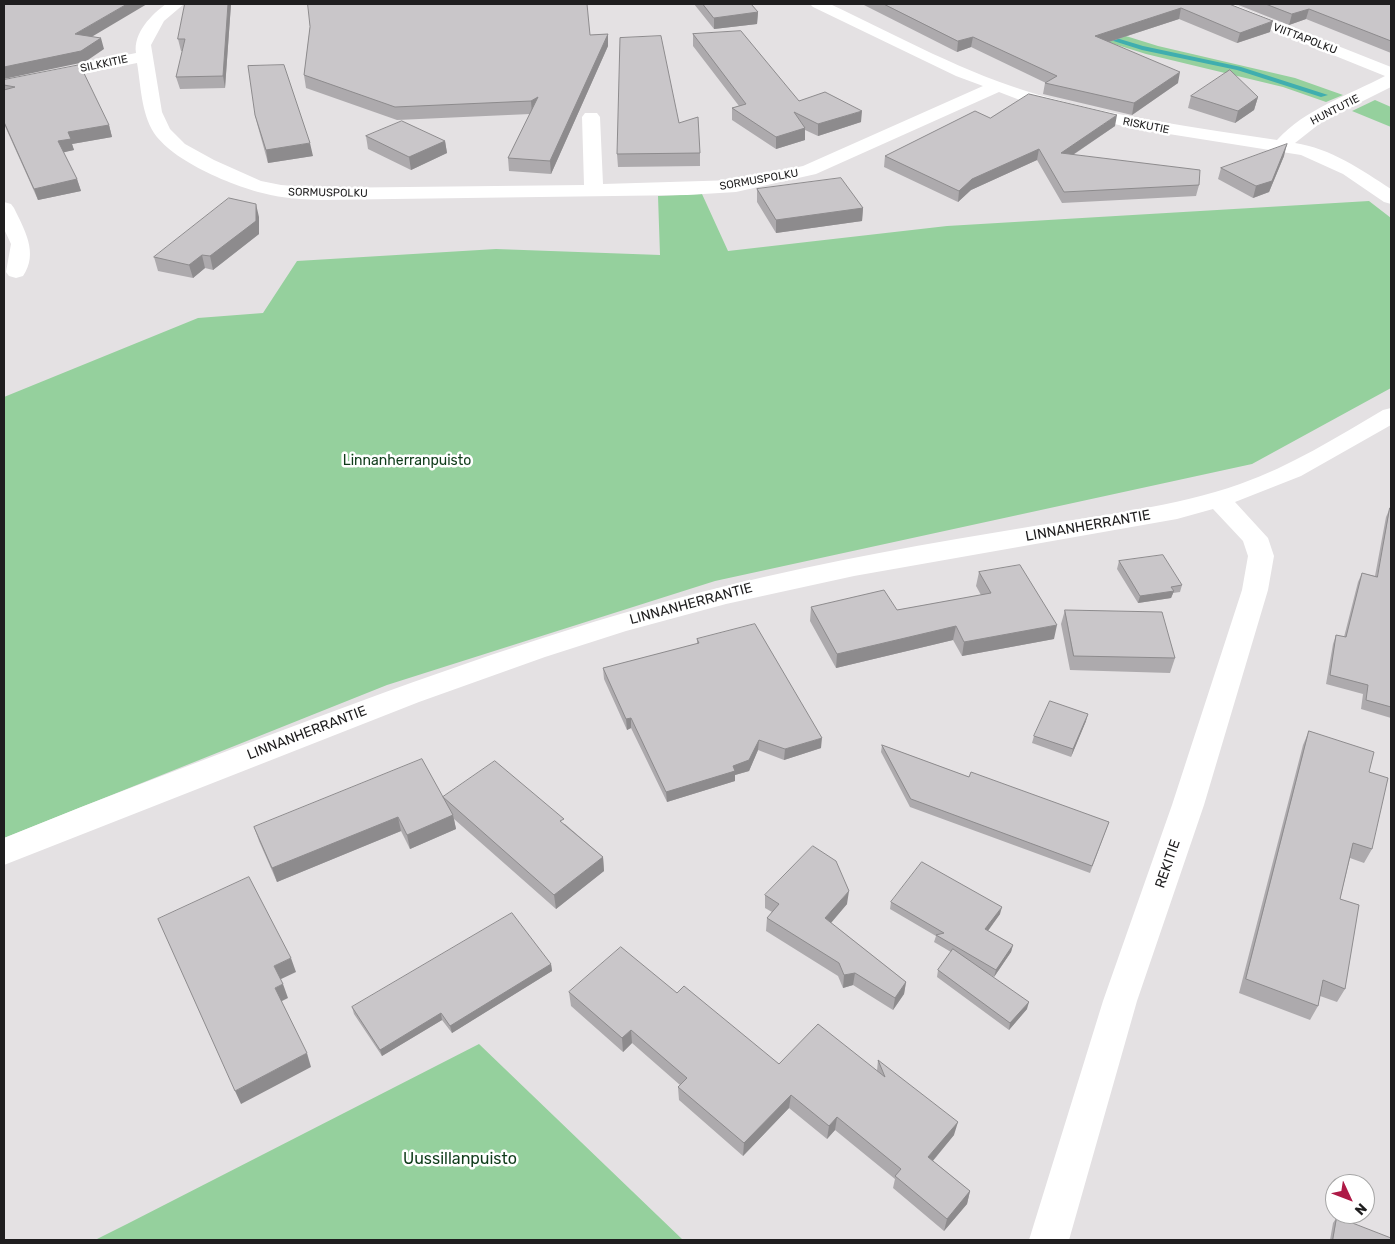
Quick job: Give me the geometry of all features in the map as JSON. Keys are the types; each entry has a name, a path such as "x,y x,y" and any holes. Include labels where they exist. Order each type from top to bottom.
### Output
{"street":[{"name":"SORMUSPOLKU","path":"176,4 157,18 149,30 143,45 153,112 162,131 179,148 193,156 255,185 281,191 320,194 713,188 795,174 819,166 997,86"},
{"name":"RISKUTIE","path":"818,4 955,69 997,86 1080,112 1131,124 1184,133 1283,145 1305,150 1338,163 1391,198"},
{"name":"VIITTAPOLKU","path":"1218,4 1391,73"},
{"name":"SILKKITIE","path":"4,85 145,56"},
{"name":"HUNTUTIE","path":"1283,145 1288,137 1303,126 1391,80"},
{"path":"591,117 594,190"},
{"path":"4,208 21,244 16,272"},
{"name":"LINNANHERRANTIE","path":"4,852 146,794 409,694 556,641 767,584 1177,511 1219,500 1288,472 1391,415"},
{"name":"REKITIE","path":"1049,1240 1120,1001 1188,805 1255,590 1261,556 1255,538 1219,500"}],"green space":[{"path":"1023,4 1158,46 1295,78 1343,95 1326,102 1283,87 1146,54 1069,30"},
{"path":"1375,100 1391,107 1391,127 1352,111"},
{"name":"Linnanherranpuisto","path":"702,194 728,251 947,226 1369,201 1391,218 1391,388 1252,464 715,581 387,685 4,838 4,397 198,318 263,313 297,261 496,249 660,255 658,196"},
{"name":"Uussillanpuisto","path":"479,1044 683,1240 95,1240 127,1224"}],"building":[{"path":"4,4 127,4 75,34 101,38 81,51 4,67"},
{"path":"185,4 228,4 223,76 176,77 185,39 178,39"},
{"path":"308,4 587,4 590,35 608,34 550,161 508,158 538,97 531,101 395,107 304,75 310,27"},
{"path":"703,4 751,4 758,12 714,18"},
{"path":"884,4 1229,4 1273,21 1240,33 1181,8 1095,36 1180,72 1134,103 1045,83 1057,76 973,37 958,41"},
{"path":"1266,4 1391,4 1391,41 1309,9 1292,14"},
{"path":"741,31 799,101 825,92 862,111 818,124 794,112 805,128 776,137 732,108 746,104 693,34"},
{"path":"661,36 679,123 698,117 700,153 617,154 620,38"},
{"path":"80,65 109,125 68,132 71,139 58,141 77,179 34,189 4,122 4,90 15,87 4,85 4,80"},
{"path":"284,65 310,143 266,150 255,115 248,66"},
{"path":"1230,70 1258,97 1238,111 1191,96"},
{"path":"1029,94 1117,115 1061,153 1200,170 1199,185 1064,192 1039,149 972,179 959,191 885,156 975,111 990,118"},
{"path":"402,121 445,141 409,157 366,136"},
{"path":"1287,144 1272,181 1256,186 1221,168"},
{"path":"841,178 863,208 776,220 757,189"},
{"path":"229,198 256,204 256,221 210,256 202,255 189,265 154,257"},
{"path":"1390,508 1391,707 1366,700 1368,685 1330,675 1336,635 1346,637 1362,573 1377,577"},
{"path":"1163,555 1182,585 1171,587 1174,591 1140,596 1119,561"},
{"path":"1020,565 1057,625 964,642 956,626 837,654 811,607 884,590 897,610 991,593 979,572"},
{"path":"1065,610 1162,612 1175,658 1074,656"},
{"path":"755,624 822,738 785,749 759,740 749,760 733,766 735,771 666,792 631,718 626,719 603,668 699,643 697,639"},
{"path":"1050,701 1088,714 1073,749 1034,736"},
{"path":"1309,731 1374,752 1369,772 1388,778 1372,849 1353,843 1340,899 1359,905 1345,989 1323,980 1318,1006 1246,979"},
{"path":"882,745 969,777 971,772 1109,822 1092,866 911,799"},
{"path":"422,759 453,815 407,835 398,817 272,868 254,827"},
{"path":"495,761 564,819 560,821 603,857 554,895 443,797"},
{"path":"813,846 836,861 849,891 825,918 906,982 895,998 855,973 844,975 839,963 767,918 779,904 765,895"},
{"path":"922,862 1002,907 985,929 1013,945 996,970 936,935 944,933 891,902"},
{"path":"249,877 291,958 274,966 283,984 275,988 307,1053 235,1091 158,919"},
{"path":"512,913 551,964 450,1026 441,1013 380,1050 352,1007"},
{"path":"621,947 677,993 684,986 779,1064 818,1024 885,1077 878,1060 958,1122 928,1157 970,1191 947,1219 895,1176 901,1169 837,1117 829,1126 791,1095 744,1143 678,1087 687,1078 631,1030 622,1038 569,992"},
{"path":"953,949 1029,1002 1010,1023 938,970"},
{"path":"1336,1224 1355,1224 1391,1238 1391,1240 1333,1240"}],"waterway":[{"path":"1103,36 1142,48 1239,68 1324,95"}]}
